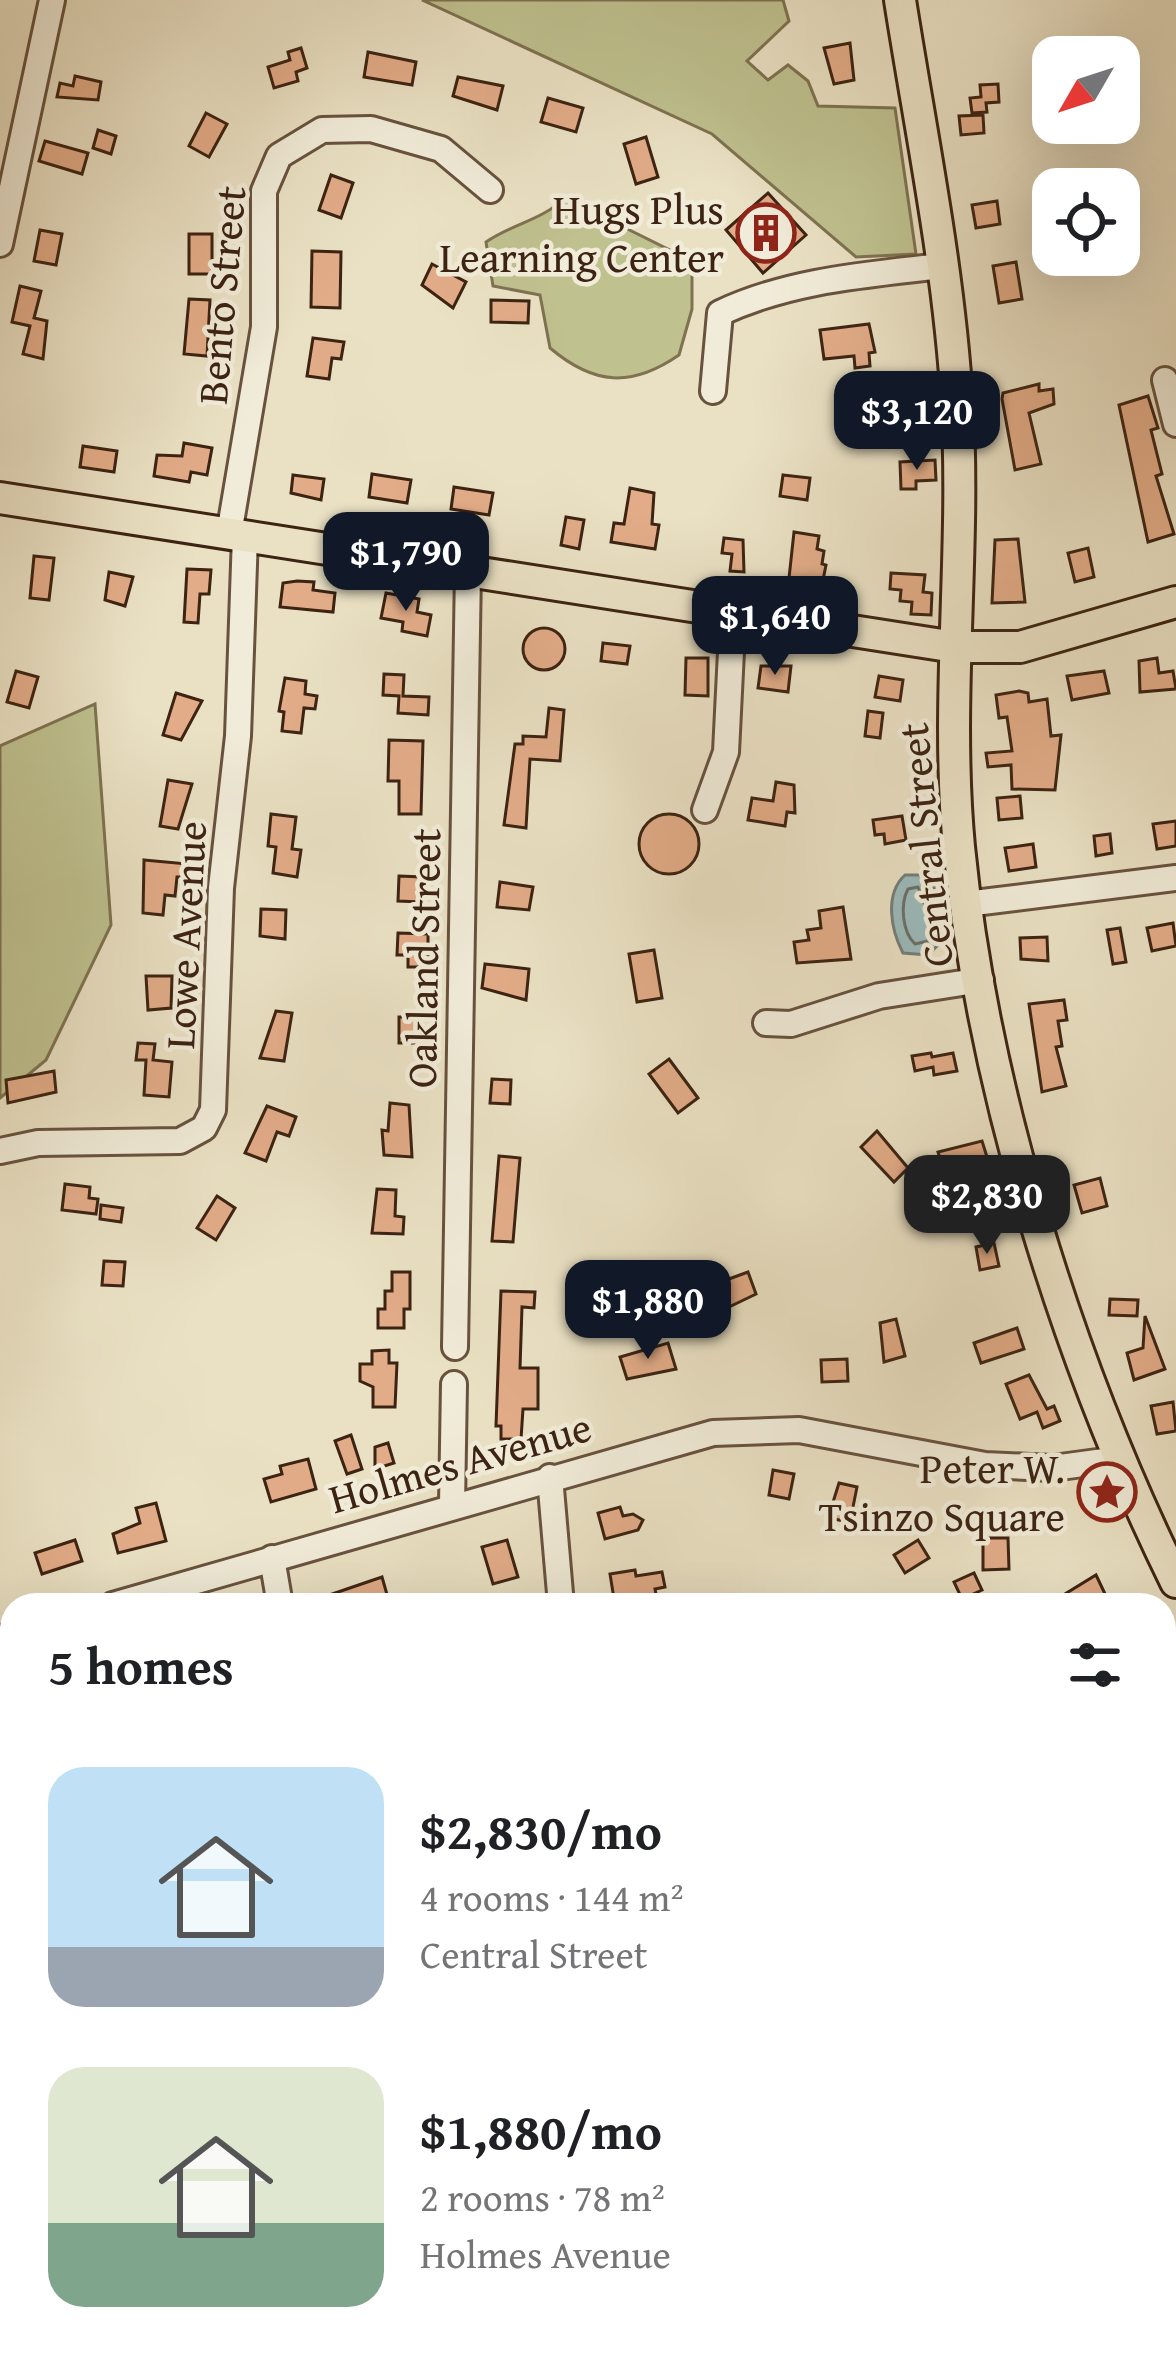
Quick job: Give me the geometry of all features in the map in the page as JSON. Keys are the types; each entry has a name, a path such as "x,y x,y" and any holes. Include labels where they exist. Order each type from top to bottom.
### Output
{"main road":[{"name":"Central Street","path":"900,0 942,266 957,405 955,789 966,904 1057,1284 1119,1459 1176,1582"},
{"path":"0,498 955,647 1021,647 1176,602"}],"street":[{"path":"0,244 52,0"},
{"name":"Bento Street","path":"237,535 264,327 264,191 279,156 322,130 370,129 441,149 490,190"},
{"path":"713,392 720,313 755,297 826,280 942,266"},
{"path":"1165,380 1176,424"},
{"name":"Lowe Avenue","path":"0,1151 38,1143 180,1141 204,1128 213,1110 221,888 238,736 237,535"},
{"name":"Oakland Street","path":"455,1347 468,571"},
{"path":"705,810 726,752 733,611"},
{"path":"966,904 1176,878"},
{"path":"766,1023 791,1024 878,996 981,980"},
{"path":"452,1505 454,1384"},
{"name":"Holmes Avenue","path":"153,1593 656,1446 754,1430 799,1430 986,1465 1053,1468 1119,1459"},
{"path":"550,1477 561,1593"},
{"path":"272,1558 278,1593"}],"green space":[{"path":"422,0 783,0 789,21 747,61 768,80 788,65 808,81 818,106 895,108 916,254 856,257 712,134"},
{"path":"565,198 692,261 692,309 679,355 629,377 597,375 550,348 540,295 493,286 486,242"},
{"path":"95,704 111,925 46,1060 0,1098 0,746"}],"water":[{"path":"905,875 923,875 934,887 940,943 928,955 903,953 895,934 892,902"}],"building":[{"path":"850,43 854,80 834,84 824,48"},
{"path":"301,48 307,68 296,72 298,81 274,88 268,67 290,60 288,52"},
{"path":"368,52 416,62 412,85 364,77"},
{"path":"75,76 101,82 98,100 57,97 60,83 73,86"},
{"path":"458,77 503,86 497,110 453,96"},
{"path":"998,84 999,102 986,103 987,112 972,113 970,98 981,97 980,85"},
{"path":"548,98 583,108 576,132 541,122"},
{"path":"206,113 227,124 209,157 189,146"},
{"path":"983,115 984,133 961,135 959,116"},
{"path":"98,130 116,136 111,154 93,148"},
{"path":"646,137 658,177 636,184 624,144"},
{"path":"45,141 88,153 82,174 39,161"},
{"path":"331,175 353,183 341,218 319,210"},
{"name":"Hugs Plus Learning Center","path":"768,193 806,235 763,273 726,230"},
{"path":"997,201 1000,224 976,228 972,205"},
{"path":"40,230 62,234 56,265 34,261"},
{"path":"189,234 212,234 212,274 189,274"},
{"path":"312,251 341,252 340,308 311,307"},
{"path":"1016,262 1022,299 999,303 993,266"},
{"path":"432,264 466,282 453,308 422,285"},
{"path":"20,286 41,291 34,318 47,321 43,359 23,354 30,326 12,322"},
{"path":"189,299 210,300 207,356 184,354"},
{"path":"491,300 529,301 528,323 491,322"},
{"path":"869,324 875,352 869,353 870,366 855,368 854,356 824,359 820,330"},
{"path":"313,338 344,342 341,359 332,358 329,379 307,376"},
{"path":"1039,384 1039,391 1053,389 1054,404 1029,413 1041,464 1015,470 1003,393"},
{"path":"1148,396 1158,428 1151,430 1162,474 1156,476 1174,534 1148,542 1119,405"},
{"path":"184,443 212,448 207,475 191,472 189,482 154,476 157,455 182,456"},
{"path":"83,446 117,451 114,472 80,467"},
{"path":"935,460 936,480 916,481 916,489 901,489 900,462"},
{"path":"372,474 411,480 407,503 369,497"},
{"path":"293,475 324,479 321,500 291,493"},
{"path":"783,475 810,478 807,500 780,496"},
{"path":"454,487 493,493 489,515 451,509"},
{"path":"630,488 654,493 652,524 659,525 655,549 611,542 614,523 624,524"},
{"path":"566,517 584,520 579,549 561,545"},
{"path":"794,532 819,536 817,549 824,551 822,564 826,565 822,585 789,578"},
{"path":"724,538 743,540 744,572 730,571 732,554 722,553"},
{"path":"1018,539 1025,602 992,603 995,540"},
{"path":"1088,548 1094,577 1075,582 1068,553"},
{"path":"34,556 54,558 49,600 30,598"},
{"path":"187,569 211,570 209,594 200,594 198,623 184,622"},
{"path":"109,572 133,577 125,606 105,600"},
{"path":"891,573 925,575 923,592 932,593 931,615 911,614 912,602 900,601 901,590 890,589"},
{"path":"314,582 313,590 335,593 333,612 280,607 283,583"},
{"path":"386,593 419,599 417,612 431,615 427,636 402,631 403,622 381,618"},
{"path":"544,628 559,634 565,649 559,664 544,670 529,664 523,649 529,634"},
{"path":"603,643 630,646 627,664 601,661"},
{"path":"686,658 708,658 708,696 685,695"},
{"path":"1157,658 1159,673 1173,671 1176,689 1140,692 1139,661"},
{"path":"761,666 791,666 788,692 758,688"},
{"path":"16,671 38,677 29,708 7,702"},
{"path":"1104,671 1109,693 1072,700 1067,676"},
{"path":"384,674 404,675 403,696 429,697 428,715 398,713 399,696 383,695"},
{"path":"879,676 903,680 900,701 875,697"},
{"path":"285,678 306,681 305,694 317,696 315,709 304,708 301,733 282,731 284,712 279,711"},
{"path":"176,693 202,701 181,740 163,735"},
{"path":"1028,693 1029,702 1047,699 1051,736 1061,735 1055,790 1012,789 1011,765 988,767 986,753 1012,751 1007,717 999,718 996,695"},
{"path":"549,708 564,710 560,761 530,759 526,828 504,825 515,744 523,744 523,736 546,737"},
{"path":"868,711 883,713 880,738 865,736"},
{"path":"389,740 423,741 421,814 399,814 399,781 388,781"},
{"path":"168,780 192,784 178,829 160,826"},
{"path":"776,782 794,785 795,813 787,812 785,826 748,820 752,798 773,801"},
{"path":"1020,796 1022,818 999,820 997,798"},
{"path":"271,814 296,817 292,849 301,850 297,877 273,873 276,847 268,846"},
{"path":"669,814 690,823 699,844 690,865 669,874 648,865 639,844 648,823"},
{"path":"902,816 906,840 885,844 884,834 875,835 873,820"},
{"path":"1176,821 1176,846 1157,849 1153,824"},
{"path":"1110,834 1112,853 1096,856 1094,836"},
{"path":"1033,844 1036,867 1009,871 1005,848"},
{"path":"144,860 188,864 187,877 177,877 175,896 165,895 163,915 143,913"},
{"path":"399,876 422,877 421,902 398,901"},
{"path":"500,882 533,887 529,910 497,907"},
{"path":"843,907 851,959 797,963 794,942 809,940 807,930 821,928 819,911"},
{"path":"261,909 286,910 285,939 260,936"},
{"path":"1173,923 1176,946 1152,951 1147,928"},
{"path":"1120,928 1126,962 1113,964 1107,930"},
{"path":"398,933 428,934 428,967 408,967 408,955 397,955"},
{"path":"1047,937 1048,961 1021,959 1020,938"},
{"path":"654,950 662,998 637,1002 629,954"},
{"path":"485,964 529,969 526,1000 482,988"},
{"path":"146,976 172,976 171,1008 148,1010"},
{"path":"1064,1000 1067,1020 1058,1021 1062,1046 1056,1047 1066,1086 1042,1092 1029,1004"},
{"path":"276,1011 292,1013 284,1061 260,1058"},
{"path":"399,1017 417,1017 417,1043 399,1043"},
{"path":"138,1043 155,1044 153,1060 172,1062 169,1097 144,1095 146,1060 136,1060"},
{"path":"931,1053 932,1057 953,1053 957,1071 934,1075 933,1067 915,1071 912,1056"},
{"path":"669,1059 698,1098 678,1113 649,1074"},
{"path":"54,1071 56,1092 8,1103 6,1080"},
{"path":"492,1079 511,1080 510,1104 490,1103"},
{"path":"390,1103 409,1105 412,1157 384,1155 382,1130 388,1131"},
{"path":"267,1106 296,1117 289,1136 277,1132 266,1161 245,1153"},
{"path":"877,1131 908,1168 894,1182 861,1147"},
{"path":"982,1141 987,1157 943,1168 938,1152"},
{"path":"499,1156 520,1158 513,1242 492,1241"},
{"path":"1100,1178 1107,1206 1082,1213 1074,1185"},
{"path":"65,1184 90,1187 89,1198 98,1199 96,1214 62,1210"},
{"path":"377,1189 396,1190 395,1216 404,1217 403,1234 372,1233"},
{"path":"217,1196 235,1208 216,1240 197,1228"},
{"path":"101,1205 123,1208 121,1222 100,1219"},
{"path":"994,1243 999,1266 980,1270 976,1247"},
{"path":"104,1261 125,1262 123,1286 102,1285"},
{"path":"392,1272 410,1272 410,1309 404,1309 404,1328 378,1328 378,1309 385,1309 385,1291 392,1291"},
{"path":"748,1272 756,1294 706,1318 696,1291"},
{"path":"501,1291 535,1292 534,1308 522,1307 520,1368 538,1368 538,1409 523,1409 521,1439 501,1439 501,1426 496,1426"},
{"path":"1110,1299 1138,1300 1137,1316 1109,1315"},
{"path":"1145,1316 1165,1369 1134,1380 1127,1353 1143,1348"},
{"path":"896,1319 905,1356 884,1362 880,1323"},
{"path":"1017,1328 1024,1349 981,1363 974,1343"},
{"path":"668,1343 676,1369 627,1379 620,1357"},
{"path":"389,1350 389,1363 397,1363 395,1407 373,1407 373,1387 360,1381 360,1364 372,1364 372,1351"},
{"path":"847,1359 848,1381 822,1382 821,1360"},
{"path":"1029,1375 1047,1409 1054,1406 1060,1421 1043,1428 1037,1412 1020,1419 1006,1384"},
{"path":"1173,1402 1176,1431 1157,1434 1151,1406"},
{"path":"351,1435 362,1469 347,1474 335,1441"},
{"path":"388,1443 394,1463 375,1469 375,1447"},
{"path":"308,1459 316,1489 271,1502 264,1479 282,1474 280,1466"},
{"path":"773,1470 794,1474 789,1499 769,1495"},
{"path":"839,1483 857,1487 850,1522 828,1518"},
{"path":"156,1503 166,1541 118,1553 113,1534 140,1523 136,1508"},
{"path":"620,1507 623,1516 633,1514 643,1520 638,1530 605,1539 598,1513"},
{"path":"983,1538 1008,1538 1009,1569 983,1570"},
{"path":"75,1540 82,1561 42,1574 35,1553"},
{"path":"507,1540 518,1577 493,1584 482,1547"},
{"path":"918,1540 929,1558 905,1573 894,1555"},
{"path":"662,1572 665,1587 655,1589 656,1593 613,1593 610,1574"},
{"path":"974,1573 982,1590 959,1593 954,1582"},
{"path":"1096,1575 1105,1593 1067,1593"},
{"path":"382,1577 387,1593 335,1593"}],"place":[{"name":"Hugs Plus Learning Center","path":"766,233"},
{"name":"Peter W. Tsinzo Square","path":"1107,1492"}]}
